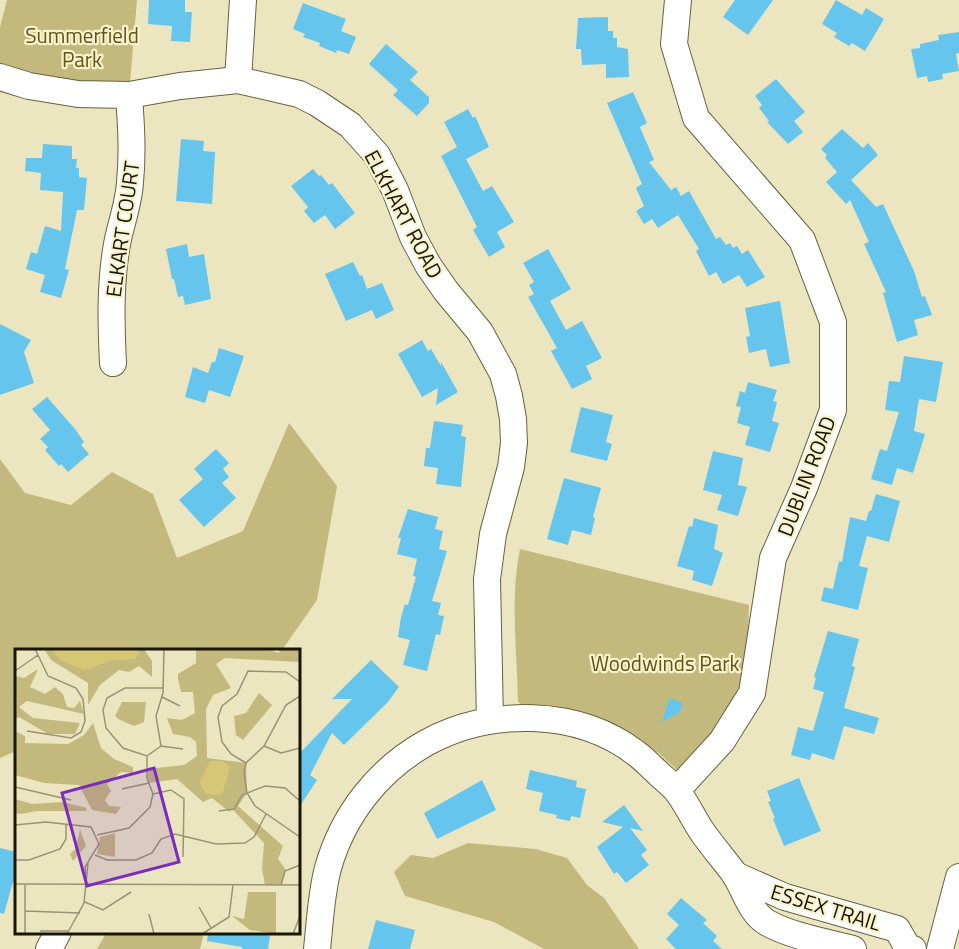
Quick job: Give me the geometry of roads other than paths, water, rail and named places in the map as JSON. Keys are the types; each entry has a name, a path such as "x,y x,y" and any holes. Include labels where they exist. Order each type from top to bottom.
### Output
{"street":[{"path":"238,80 243,0"},
{"name":"DUBLIN ROAD","path":"676,790 722,741 752,693 773,558 804,488 833,410 833,322 802,240 696,118 674,44 678,0"},
{"name":"ELKHART ROAD","path":"0,77 29,86 78,94 129,95 180,86 238,80 308,98 334,113 377,155 387,172 413,237 428,265 480,332 503,374 513,419 514,443 511,467 493,534 487,579 490,720"},
{"name":"ELKART COURT","path":"114,363 111,319 112,281 130,185 132,162 129,95"},
{"name":"ESSEX TRAIL","path":"317,949 328,868 339,835 368,790 397,761 449,732 490,720 527,718 548,719 585,728 637,753 676,790 704,835 735,875 750,904 764,921 801,935 853,949"},
{"name":"ESSEX TRAIL","path":"735,875 785,897 897,930 909,949"},
{"path":"940,949 959,877"},
{"path":"49,949 57,934"}],"park label":[{"name":"Summerfield Park","path":"82,47"},
{"name":"Woodwinds Park","path":"665,663"}]}
